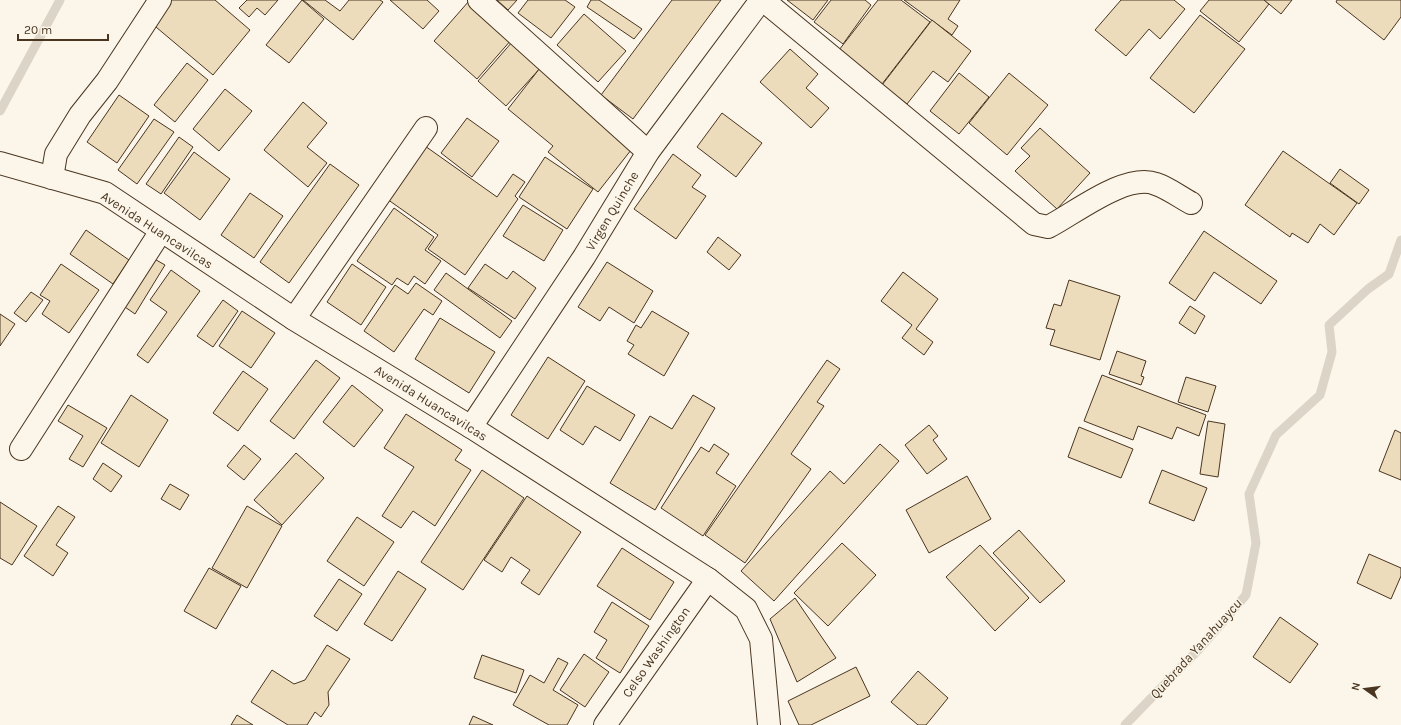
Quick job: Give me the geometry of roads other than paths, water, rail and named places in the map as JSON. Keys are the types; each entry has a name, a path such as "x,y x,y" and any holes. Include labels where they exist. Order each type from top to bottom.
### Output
{"street":[{"path":"52,178 56,154 80,115 107,80 160,0"},
{"path":"479,0 648,152"},
{"path":"762,0 1034,224 1048,227 1112,189 1143,181 1156,183 1191,204"},
{"name":"Virgen Quinche","path":"471,427 584,258 648,152 762,0"},
{"path":"294,319 426,128"},
{"name":"Avenida Huancavilcas","path":"0,163 105,193 294,319 471,427 708,579 746,609 761,639 769,725"},
{"path":"21,449 161,231"},
{"name":"Celso Washington","path":"605,725 708,579"}],"waterway":[{"path":"0,111 60,0"},
{"name":"Quebrada Yanahuaycu","path":"1125,725 1200,648 1246,595 1256,543 1249,494 1276,435 1320,395 1332,352 1329,325 1368,289 1389,274 1401,240"}]}
